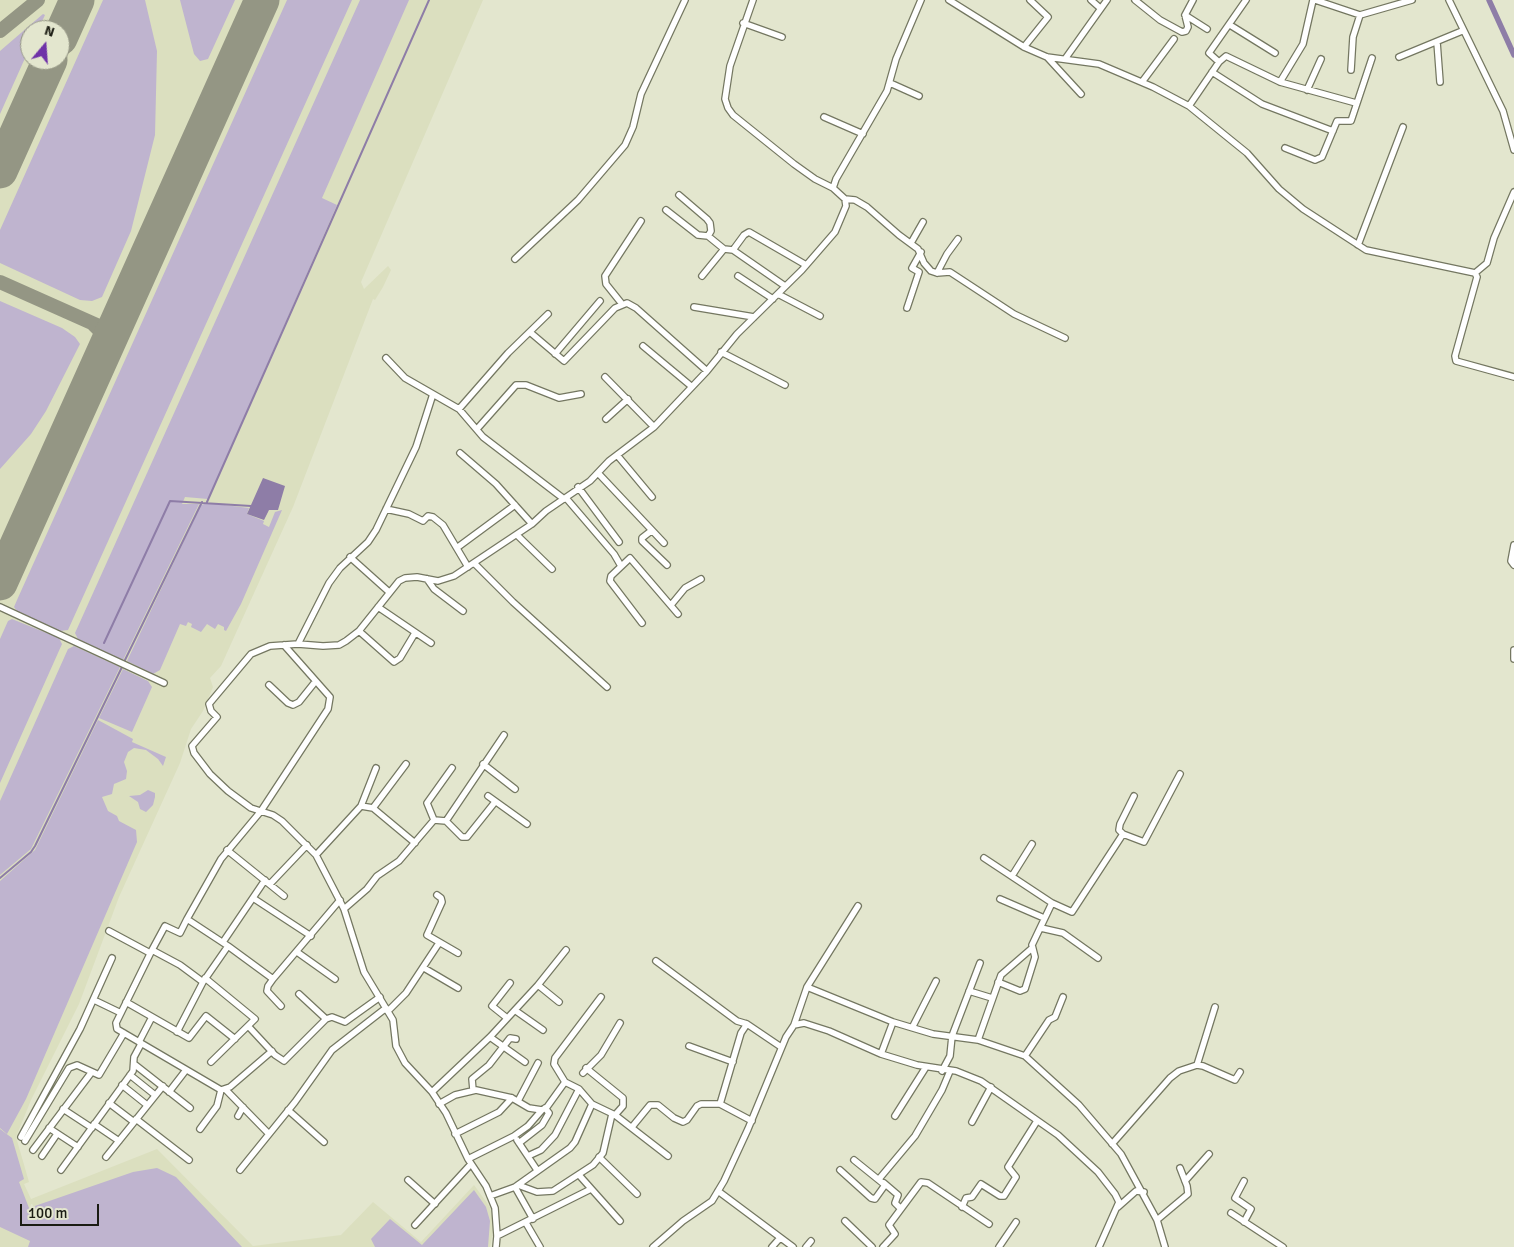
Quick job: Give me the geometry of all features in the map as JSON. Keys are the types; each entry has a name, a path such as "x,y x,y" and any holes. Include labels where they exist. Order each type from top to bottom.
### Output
{"street":[{"path":"515,259 578,200 625,145 633,127 641,94 685,0"},
{"path":"752,0 743,23 726,89 725,100 733,115 815,179 833,188 845,199 855,200 868,207 921,252 928,268 937,273 950,272 1014,314 1065,338"},
{"path":"833,188 836,179 890,83 896,59 921,0"},
{"path":"949,0 1024,47 1047,57 1099,64 1142,82 1189,106 1247,153 1279,188 1303,209 1358,245 1375,253 1476,273"},
{"path":"1024,47 1048,17 1030,0"},
{"path":"1091,0 1100,8"},
{"path":"1066,60 1106,0"},
{"path":"1135,0 1160,20 1182,32 1186,31 1188,27 1185,15 1193,0"},
{"path":"1219,62 1209,53 1246,0"},
{"path":"1280,82 1303,44 1314,0 1360,15 1412,0"},
{"path":"1449,0 1462,31 1502,111 1514,150"},
{"path":"1185,15 1207,29"},
{"path":"1351,70 1354,37 1360,15"},
{"path":"743,23 782,37"},
{"path":"1230,25 1275,54"},
{"path":"1399,57 1462,31"},
{"path":"1142,82 1174,39"},
{"path":"1437,42 1440,82"},
{"path":"1189,106 1219,62 1230,56 1280,82 1356,103"},
{"path":"1047,57 1081,94"},
{"path":"1286,148 1317,160 1322,157 1336,121 1350,122 1372,58"},
{"path":"1307,90 1321,59"},
{"path":"1212,72 1262,104 1333,131"},
{"path":"890,83 919,96"},
{"path":"824,117 863,134"},
{"path":"1358,245 1403,127"},
{"path":"1476,273 1487,263 1494,238 1514,192"},
{"path":"680,195 700,212 710,224 711,231 708,236"},
{"path":"496,1247 497,1236 494,1208 490,1196 432,1092 405,1064 396,1046 393,1020 364,972 344,909 316,855 282,821 244,804 228,791 205,767 194,753 192,746 217,717 211,711 209,704 251,654 266,646 339,644 359,631 389,592 406,578 438,581 454,576 517,535 578,487 590,481 617,455 654,427 707,371 721,352 806,265 835,232 846,206 845,199"},
{"path":"666,210 698,235 708,236 724,249 733,250 785,286"},
{"path":"622,304 606,284 605,276 641,221"},
{"path":"911,242 924,222"},
{"path":"733,250 744,235 749,232 771,243 806,265"},
{"path":"937,273 958,239"},
{"path":"702,276 724,249"},
{"path":"906,308 919,272 912,268 921,252"},
{"path":"1476,273 1477,277 1455,356 1456,361 1514,378"},
{"path":"738,276 773,299"},
{"path":"778,294 820,316"},
{"path":"554,354 600,300"},
{"path":"531,333 559,359 567,359 615,308 627,303 636,308 707,371"},
{"path":"694,307 754,317"},
{"path":"459,409 508,352 531,333 548,314"},
{"path":"643,346 691,386"},
{"path":"721,352 785,384"},
{"path":"386,358 398,373 459,409 477,430 565,499 614,554 621,566"},
{"path":"605,378 654,427"},
{"path":"477,430 516,385 526,385 559,398 581,394"},
{"path":"298,644 329,583 350,557 368,542 386,509 416,447 433,394"},
{"path":"606,420 628,399"},
{"path":"460,453 478,466 532,524"},
{"path":"617,455 652,497"},
{"path":"598,474 664,543"},
{"path":"578,487 619,542"},
{"path":"458,547 515,505"},
{"path":"386,509 409,514 423,521 428,516 432,517 443,525 458,547 468,567"},
{"path":"651,531 642,538 642,541 667,565"},
{"path":"517,535 552,569"},
{"path":"1514,545 1511,561 1514,565"},
{"path":"350,557 389,592"},
{"path":"642,623 610,581 612,576 630,558 678,614"},
{"path":"474,562 513,602 607,687"},
{"path":"427,579 434,589 463,611"},
{"path":"671,605 685,588 701,579"},
{"path":"0,606 164,683"},
{"path":"378,607 431,643"},
{"path":"359,631 394,662 415,632"},
{"path":"268,1133 243,1107 223,1090 140,1043 115,1025 165,926 180,934 187,918 227,850 261,811 328,709 330,697 284,645"},
{"path":"1514,650 1514,659"},
{"path":"269,685 288,703 293,705 299,702 315,682"},
{"path":"446,821 504,734"},
{"path":"373,808 406,764"},
{"path":"483,764 516,788"},
{"path":"316,855 361,806 376,768"},
{"path":"434,820 427,803 452,768"},
{"path":"1134,796 1120,824 1119,830 1122,834 1142,842 1146,841 1180,774"},
{"path":"488,796 527,824"},
{"path":"434,820 446,821 462,837 467,837 495,802"},
{"path":"361,806 373,808 415,843"},
{"path":"344,909 367,889 377,876 399,861 434,820"},
{"path":"984,858 1052,903 1069,912 1075,911 1122,834"},
{"path":"1012,876 1032,844"},
{"path":"177,1032 204,980 252,898 307,845"},
{"path":"227,850 284,896"},
{"path":"437,896 441,898 442,902 426,933 428,937 458,953"},
{"path":"252,898 311,936"},
{"path":"1000,899 1044,918"},
{"path":"282,1006 267,991 268,986 340,900"},
{"path":"978,1040 998,982 1006,969 1032,949 1052,903"},
{"path":"653,1247 683,1221 712,1201 752,1121 781,1047 794,1025 807,987 858,906"},
{"path":"187,918 273,979"},
{"path":"1041,928 1063,933 1098,958"},
{"path":"108,931 180,965 254,1016 254,1021 211,1062"},
{"path":"240,1170 288,1110 332,1050 406,994 439,943"},
{"path":"998,982 1024,990 1035,957 1032,949"},
{"path":"432,1092 516,1011 566,950"},
{"path":"298,952 335,979"},
{"path":"112,958 94,1000 23,1139 68,1068 77,1065 90,1073 101,1074 124,1033"},
{"path":"656,961 737,1021 746,1024 781,1047"},
{"path":"942,1071 950,1056 952,1036 980,964"},
{"path":"424,968 458,988"},
{"path":"913,1026 936,982"},
{"path":"507,1018 492,1006 510,983"},
{"path":"538,985 559,1002"},
{"path":"807,987 893,1022 913,1026 933,1034 978,1040 1025,1056 1079,1105 1121,1154 1144,1192 1157,1220 1166,1247"},
{"path":"969,991 992,998"},
{"path":"298,994 326,1019"},
{"path":"249,1026 279,1059 285,1060 326,1019 332,1017 345,1022 380,997"},
{"path":"601,997 555,1058 554,1064 565,1082 579,1089 592,1104 614,1114 668,1156"},
{"path":"1025,1056 1049,1020 1055,1017 1063,997"},
{"path":"94,1000 121,1013"},
{"path":"126,1002 177,1032 191,1038 206,1016 235,1039"},
{"path":"1197,1065 1215,1007"},
{"path":"516,1011 543,1030"},
{"path":"61,1170 130,1075 134,1064 134,1057 152,1017"},
{"path":"882,1054 893,1022"},
{"path":"794,1025 804,1023 829,1031 882,1054 926,1067 950,1071 980,1081 1058,1134 1098,1172 1119,1202 1099,1247"},
{"path":"517,1186 537,1192 553,1191 579,1175 599,1157 605,1147 614,1114 623,1106 623,1098 584,1071 601,1055 620,1024"},
{"path":"720,1104 741,1033 746,1024"},
{"path":"490,1037 524,1062"},
{"path":"473,1090 472,1079 489,1065 510,1038 516,1039"},
{"path":"689,1046 733,1062"},
{"path":"200,1128 220,1102 223,1090 272,1051"},
{"path":"455,1134 499,1112 515,1099 538,1063"},
{"path":"134,1064 190,1108"},
{"path":"1112,1144 1170,1078 1179,1071 1197,1065 1210,1068 1235,1080 1240,1072"},
{"path":"895,1116 926,1067"},
{"path":"169,1092 186,1070"},
{"path":"881,1181 915,1136 942,1090 950,1071"},
{"path":"33,1150 90,1073"},
{"path":"130,1075 155,1096"},
{"path":"415,1225 470,1161 528,1126 565,1082"},
{"path":"122,1085 148,1105"},
{"path":"106,1157 163,1086"},
{"path":"972,1122 991,1088"},
{"path":"528,1156 541,1150 556,1135 579,1089"},
{"path":"439,1104 455,1095 473,1090 515,1099 529,1108 544,1109 549,1113 542,1125 519,1143"},
{"path":"110,1103 188,1160"},
{"path":"490,1196 517,1186 536,1170 549,1165 575,1142 592,1104"},
{"path":"632,1127 650,1105 658,1106 683,1122 701,1104 720,1104 752,1121"},
{"path":"238,1116 243,1107"},
{"path":"63,1109 119,1141"},
{"path":"288,1110 324,1142"},
{"path":"962,1207 966,1198 973,1196 980,1184 1000,1196 1004,1196 1016,1177 1008,1167 1037,1121"},
{"path":"49,1128 78,1148"},
{"path":"42,1156 57,1134"},
{"path":"514,1136 536,1170"},
{"path":"1185,1181 1209,1154"},
{"path":"599,1157 637,1194"},
{"path":"854,1160 898,1195 895,1203 902,1209"},
{"path":"1157,1220 1188,1194 1180,1168"},
{"path":"840,1170 874,1199 884,1188 881,1181"},
{"path":"579,1175 620,1221"},
{"path":"408,1180 435,1204"},
{"path":"883,1247 895,1234 889,1225 921,1182 924,1181 989,1224"},
{"path":"1244,1181 1236,1199 1251,1209 1244,1222"},
{"path":"517,1186 533,1219"},
{"path":"497,1236 591,1189"},
{"path":"718,1191 793,1247"},
{"path":"1117,1209 1122,1202 1136,1192 1144,1192"},
{"path":"1231,1214 1283,1247"},
{"path":"845,1221 872,1247"},
{"path":"999,1247 1016,1222"},
{"path":"526,1223 540,1247"},
{"path":"772,1247 780,1238"},
{"path":"806,1247 811,1241"}],"shaded area":[{"path":"0,0 483,0 361,282 364,289 388,266 391,270 375,300 373,299 293,507 221,666 210,678 213,687 203,711 191,729 180,763 119,897 79,1004 31,1100 16,1137 29,1182 24,1184 31,1199 157,1149 253,1246 341,1235 373,1202 421,1242 474,1185 490,1207 494,1225 490,1247 0,1247"},
{"path":"103,0 145,0 157,51 155,135 131,231 102,297 92,301 80,300 0,263 0,230"},
{"path":"180,0 235,0 208,59 200,61 194,54"},
{"path":"287,0 352,0 68,630 60,631 17,611 14,607"},
{"path":"360,0 409,0 322,198 337,205 334,212 208,499 185,497 182,504 199,504 123,660 78,639 75,633"},
{"path":"43,14 45,15 43,20 36,20"},
{"path":"20,34 20,69 0,114 0,51"},
{"path":"0,301 62,328 75,337 80,344 46,411 31,434 0,469"},
{"path":"263,478 285,486 278,510 269,510 264,520 247,514"},
{"path":"208,503 249,508 247,514 264,521 263,524 269,527 275,512 282,510 241,604 226,631 224,627 218,624 215,629 207,624 201,632 191,627 192,624 188,622 186,626 180,624 160,670 153,674 127,661 201,505"},
{"path":"12,619 59,638 62,644 0,783 0,639 8,621"},
{"path":"74,646 120,667 31,849 0,875 0,801 68,649"},
{"path":"123,669 148,681 152,687 132,732 99,718"},
{"path":"98,720 133,739 132,742 166,757 163,766 158,759 146,750 134,748 128,752 124,762 127,771 126,779 114,784 112,794 102,797 108,811 117,816 119,821 136,830 137,842 26,1099 7,1134 0,1128 0,881 35,850"},
{"path":"148,790 155,793 155,797 153,805 146,812 140,809 138,802 129,796 140,795"},
{"path":"0,1129 12,1138 24,1179 19,1182 29,1208 133,1172 157,1168 176,1177 242,1247 28,1247 30,1241 0,1227"},
{"path":"474,1190 486,1207 490,1221 488,1247 375,1247 371,1239 390,1219 422,1245"}],"waterway":[{"path":"207,502 429,0"},
{"path":"1489,0 1514,55"},
{"path":"104,643 170,501 251,506"},
{"path":"124,662 202,502"},
{"path":"0,878 31,852 35,846 122,667"}],"taxiway":[{"path":"0,31 38,0"},
{"path":"75,5 76,0"},
{"path":"0,282 101,327 113,326 118,322"},
{"path":"93,324 107,340 106,348"}],"runway":[{"path":"68,20 77,0"},
{"path":"0,583 262,0"},
{"path":"0,171 45,70"}]}
